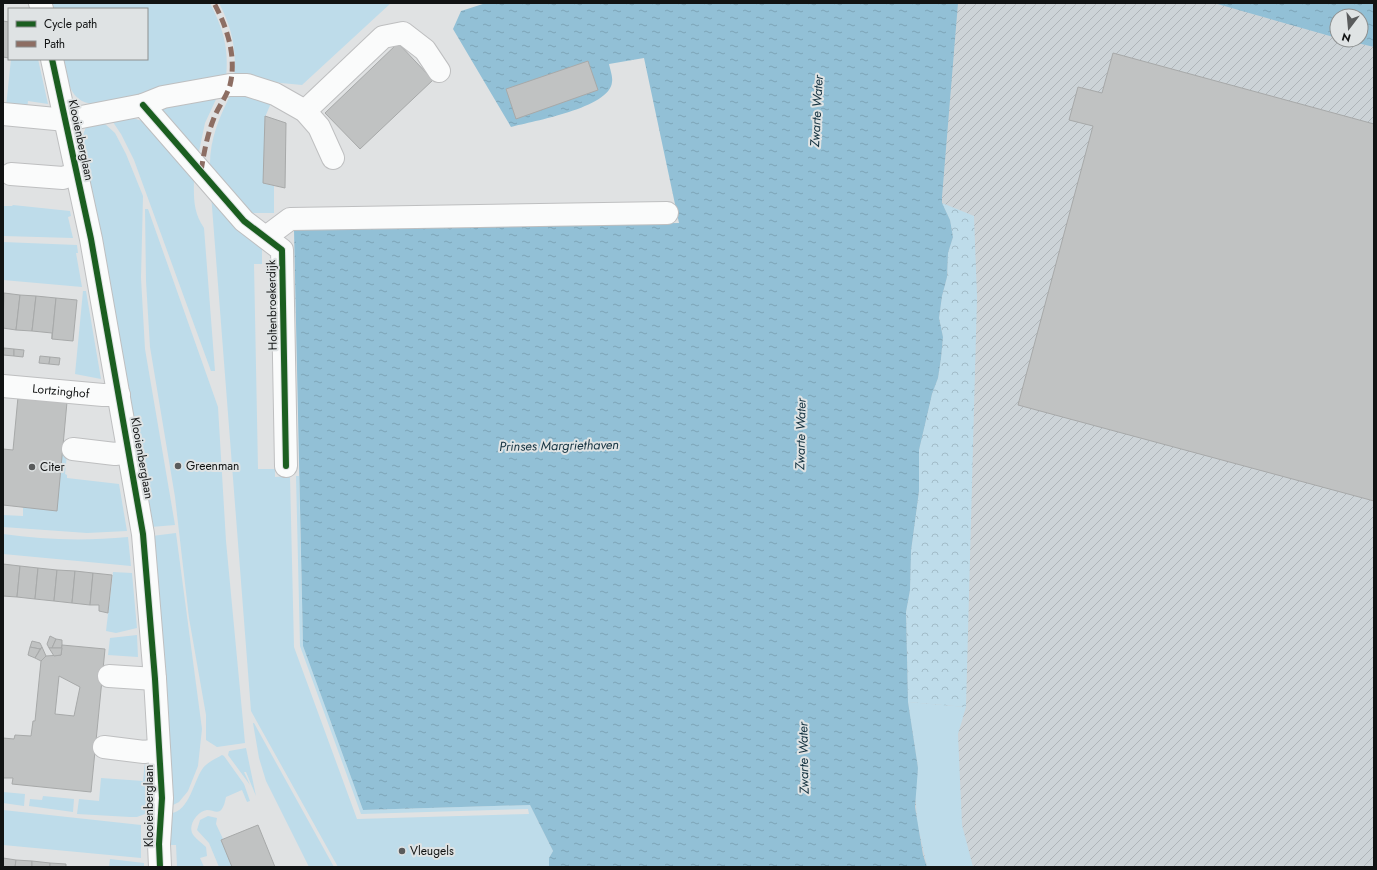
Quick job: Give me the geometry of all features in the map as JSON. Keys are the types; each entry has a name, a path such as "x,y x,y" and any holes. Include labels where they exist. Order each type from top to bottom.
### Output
{"street":[{"path":"305,111 383,37 404,33 425,50 439,71"},
{"name":"Klooienberglaan","path":"52,60 77,173 130,452 143,534 155,679 162,798 159,844 160,867"},
{"path":"3,114 66,120 143,104 163,97 230,85 247,86 276,94 305,111 319,127 333,158"},
{"name":"Holtenbroekerdijk","path":"143,104 244,221 282,250 286,466"},
{"path":"11,174 63,178 77,173"},
{"path":"266,237 290,219 667,213"},
{"name":"Lortzinghof","path":"3,386 103,395 119,395"},
{"path":"73,449 115,454 130,452"},
{"path":"109,676 155,679"},
{"path":"104,747 144,752 159,750"}],"shaded area":[{"path":"911,3 1374,3 1374,867 890,867"}],"green space":[{"path":"51,3 210,3 219,22 226,49 226,80 93,104 85,102 79,99 70,88 63,60 148,60 148,8 52,8"},
{"path":"219,3 391,3 302,85 281,83 254,77 234,78 235,58 232,39 224,12"},
{"path":"11,60 38,60 48,104 28,101 27,109 6,107"},
{"path":"233,90 272,101 265,117 263,183 274,186 274,213 249,213 210,169 213,138 223,110"},
{"path":"219,93 205,123 198,156 161,111 163,103"},
{"path":"130,117 145,122 194,175 194,196 197,215 204,228 215,371 211,371 134,160 121,134 111,119"},
{"path":"105,124 115,133 126,154 143,196 141,278 145,349 175,525 151,527 81,140 86,127"},
{"path":"211,194 262,247 262,264 254,264 258,469 275,469 275,477 290,476 294,647 357,819 529,814 528,809 361,814 300,646 296,476 299,476 303,646 363,810 530,805 553,851 549,858 549,867 338,867 251,711"},
{"path":"942,203 974,216 977,297 966,707 908,702 906,612 910,590 911,551 919,491 919,450 932,394 938,378 943,337 939,318 942,296 947,277 948,253 953,237 950,220"},
{"path":"13,205 70,211 71,216 68,217 73,238 3,236 3,206"},
{"path":"145,209 148,209 218,407 226,541 245,743 217,747 206,740 206,715 189,618 175,497 150,347 146,281"},
{"path":"3,242 77,245 78,253 76,253 82,287 3,280"},
{"path":"83,291 86,291 101,379 75,374"},
{"path":"62,453 67,454 65,474 67,475 67,478 119,484 127,531 87,533 3,527 3,515 23,516 23,507"},
{"path":"176,533 202,729 198,766 188,791 179,802 171,806 152,536"},
{"path":"3,534 34,538 65,539 128,537 131,566 3,554"},
{"path":"113,572 132,573 137,628 116,633 106,631"},
{"path":"137,635 138,657 108,655 110,638"},
{"path":"908,702 966,707 958,734 962,825 973,867 927,867 917,822 915,789 918,768"},
{"path":"253,723 334,867 309,867 266,781 259,758"},
{"path":"246,748 256,796 246,772 244,772 250,785 228,755 229,751"},
{"path":"222,755 244,784 250,801 247,802 242,790 226,797 220,811 217,812 207,810 196,816 191,828 194,836 206,847 207,856 200,858 204,867 177,867 176,845 168,845 171,813 177,811 187,801 203,768 209,762"},
{"path":"145,761 147,802 145,814 137,817 130,817 77,814 79,799 99,801 101,778 143,781"},
{"path":"3,792 25,794 24,806 3,803"},
{"path":"43,796 74,799 73,812 29,806 30,799 42,800"},
{"path":"3,810 141,825 141,858 3,845"},
{"path":"208,816 217,818 216,824 223,839 221,840 232,867 219,867 209,843 197,830 200,820"},
{"path":"110,859 144,863 144,867 109,867"}],"water":[{"path":"486,3 958,3 942,197 942,203 950,220 953,237 948,253 947,277 942,296 939,318 943,337 938,378 932,394 919,450 919,491 911,551 910,590 906,612 908,702 918,768 915,807 923,855 927,867 549,867 549,858 553,851 530,805 363,810 303,646 294,230 679,223 644,58 609,64 612,82 608,91 598,99 585,106 552,117 511,127 453,29 461,11"},
{"path":"1214,3 1374,3 1374,47 1369,46 1369,8 1329,8 1329,36"}],"building":[{"path":"3,21 8,22 8,58 3,57"},
{"path":"398,43 433,80 360,149 325,113"},
{"path":"1113,53 1374,124 1374,501 1018,405 1093,126 1069,120 1078,87 1102,93"},
{"path":"588,61 598,90 516,119 506,89"},
{"path":"265,116 286,123 285,188 263,183"},
{"path":"4,293 20,295 16,330 3,328"},
{"path":"20,295 36,296 32,331 16,330"},
{"path":"36,296 56,298 52,339 52,333 32,331"},
{"path":"56,298 77,300 73,341 52,339"},
{"path":"4,348 14,349 14,356 3,355"},
{"path":"14,349 24,350 23,357 14,356"},
{"path":"40,356 50,357 49,364 39,363"},
{"path":"50,357 60,358 59,365 49,364"},
{"name":"Citer","path":"18,397 67,402 57,511 3,505 3,449 13,450"},
{"path":"3,564 20,566 17,597 3,596"},
{"path":"20,566 38,568 35,599 17,597"},
{"path":"38,568 57,570 54,601 35,599"},
{"path":"57,570 75,571 72,603 54,601"},
{"path":"75,571 93,573 90,605 72,603"},
{"path":"93,573 112,575 108,613 99,611 99,605 90,605"},
{"path":"50,636 56,639 52,648 49,648 47,644"},
{"path":"56,639 62,640 62,648 52,648"},
{"path":"32,641 40,643 42,647 40,649 30,647"},
{"path":"62,645 105,649 91,792 12,784 13,778 3,778 3,738 14,739 15,735 31,736 33,721 35,721 41,661 46,656 61,655","holes":["59,676 80,687 74,716 55,714"]},
{"path":"30,647 40,649 35,658 28,655"},
{"path":"42,647 46,656 41,661 35,658"},
{"path":"49,648 62,648 61,655 54,656"},
{"path":"258,825 275,867 232,867 221,840"},
{"path":"3,858 16,860 15,867 3,867"},
{"path":"16,860 32,861 32,867 15,867"},
{"path":"32,861 50,863 50,867 32,867"},
{"path":"50,863 66,864 66,867 50,867"}],"marked path":[{"path":"201,171 209,131 229,89 232,74 230,42 219,12 214,3"}],"cycle path":[{"path":"52,60 91,239 143,534 155,679 162,798 159,844 160,867"},
{"path":"143,105 244,221 282,250 286,466"}],"place":[{"name":"Greenman","path":"178,466"},
{"name":"Citer","path":"32,467"},
{"name":"Vleugels","path":"402,851"}],"water label":[{"name":"Zwarte Water","path":"816,111"},
{"name":"Zwarte Water","path":"800,434"},
{"name":"Prinses Margriethaven","path":"559,445"},
{"name":"Zwarte Water","path":"803,758"}]}
